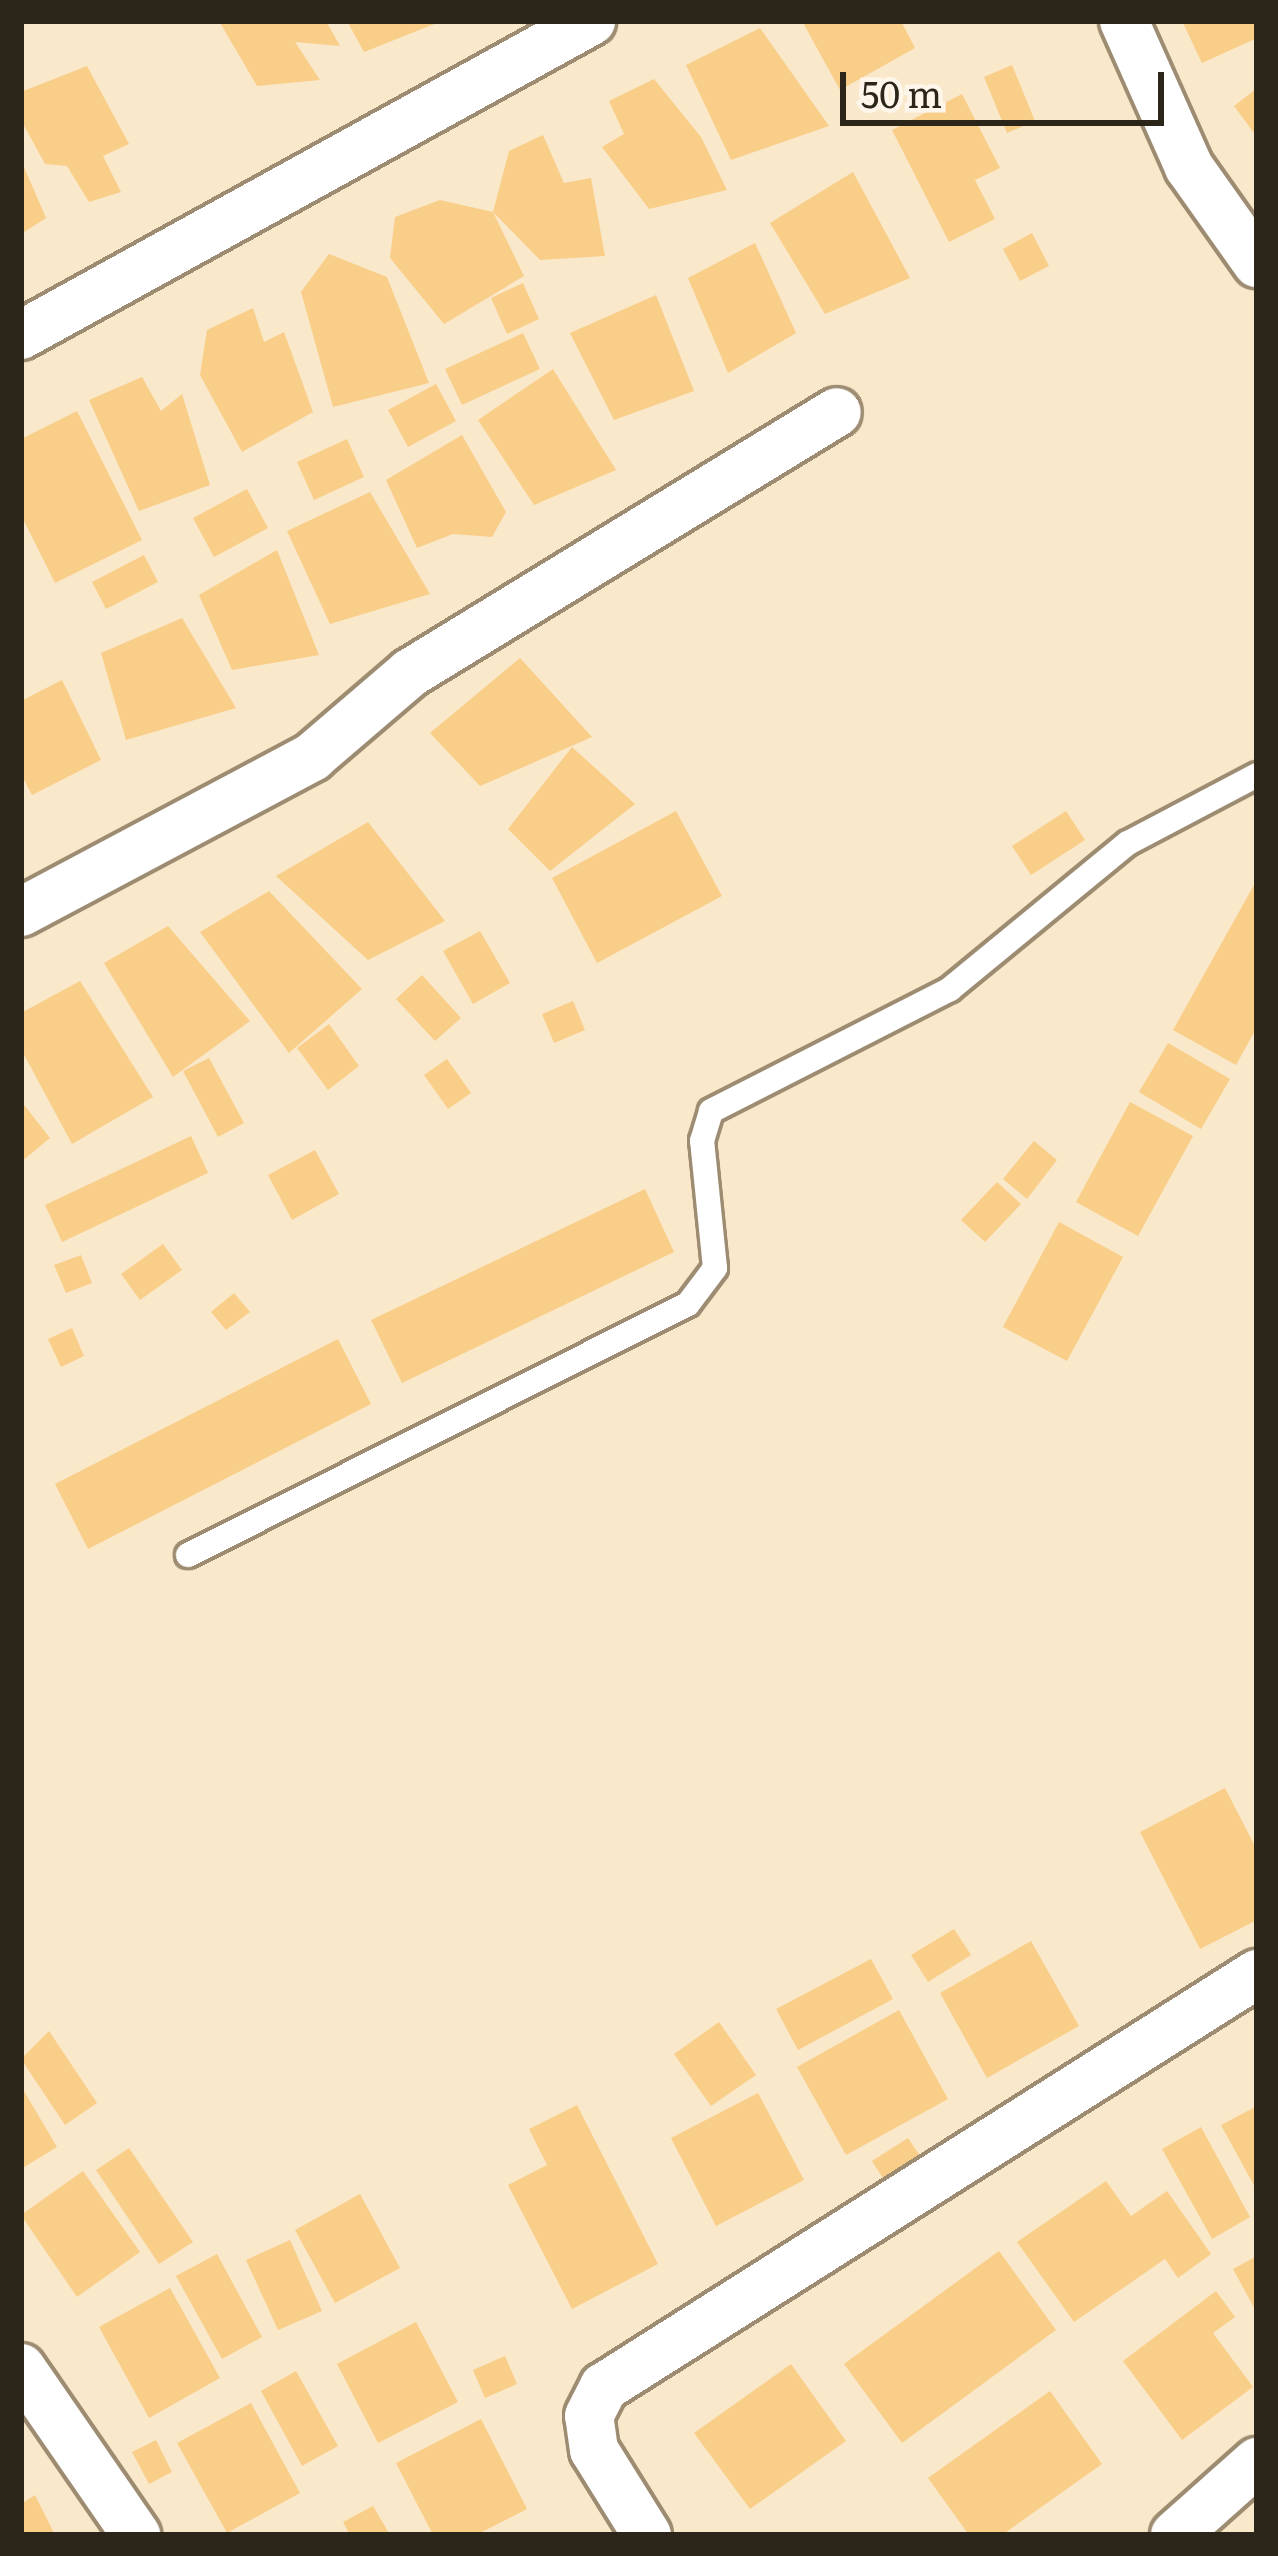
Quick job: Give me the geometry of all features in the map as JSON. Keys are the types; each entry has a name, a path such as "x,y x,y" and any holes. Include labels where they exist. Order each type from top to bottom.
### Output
{"street":[{"path":"21,334 591,21"},
{"path":"1124,21 1189,167 1257,263"},
{"path":"21,912 312,757 410,674 837,412"},
{"path":"647,2535 594,2450 589,2416 604,2386 1257,1974"},
{"path":"21,2368 136,2535"},
{"path":"1175,2535 1257,2462"}],"lane":[{"path":"188,1555 688,1304 715,1268 702,1141 711,1111 950,989 1128,842 1253,782"}],"building":[{"path":"219,21 326,21 340,46 295,42 320,80 257,86"},
{"path":"347,21 442,21 364,52"},
{"path":"802,21 901,21 915,48 840,90"},
{"path":"1182,21 1257,21 1257,38 1202,63"},
{"path":"760,28 829,126 731,160 686,65"},
{"path":"1012,65 1035,121 1007,133 984,77"},
{"path":"87,66 129,144 103,156 121,192 89,202 67,166 45,164 21,120 21,92"},
{"path":"654,79 701,137 727,190 649,209 602,147 624,134 609,101"},
{"path":"1257,88 1257,137 1234,106"},
{"path":"962,94 1000,168 975,180 995,219 949,242 892,130"},
{"path":"543,135 564,183 591,178 605,256 540,260 493,212 509,151"},
{"path":"21,160 46,218 21,234"},
{"path":"853,172 910,278 825,314 770,223"},
{"path":"440,200 493,212 524,276 444,324 390,258 395,217"},
{"path":"1032,233 1049,266 1020,281 1003,249"},
{"path":"755,243 796,333 728,373 688,278"},
{"path":"329,254 387,277 429,383 333,407 301,292"},
{"path":"523,283 539,319 507,334 491,298"},
{"path":"656,295 694,391 614,420 570,333"},
{"path":"253,308 264,342 284,332 313,412 242,452 200,375 207,330"},
{"path":"523,333 540,369 462,405 445,369"},
{"path":"553,369 616,470 534,505 478,420"},
{"path":"142,377 161,411 182,394 210,485 139,511 89,400"},
{"path":"436,384 456,421 408,447 388,410"},
{"path":"77,411 142,540 55,583 21,515 21,439"},
{"path":"462,435 506,512 492,537 453,534 417,548 386,480"},
{"path":"347,439 364,477 314,500 297,462"},
{"path":"247,489 268,528 214,557 193,518"},
{"path":"370,492 430,594 330,624 287,531"},
{"path":"277,550 319,655 232,670 199,595"},
{"path":"144,555 158,582 106,609 92,582"},
{"path":"182,618 236,708 126,740 101,653"},
{"path":"520,658 592,737 480,786 430,733"},
{"path":"62,680 101,760 32,795 21,774 21,701"},
{"path":"572,747 635,804 550,871 508,829"},
{"path":"676,811 722,896 597,963 552,878"},
{"path":"1066,811 1085,840 1031,875 1012,846"},
{"path":"368,822 445,921 368,960 276,876"},
{"path":"1254,885 1257,1027 1236,1065 1173,1030"},
{"path":"269,891 362,989 289,1053 200,932"},
{"path":"168,926 250,1021 173,1077 104,963"},
{"path":"480,931 510,983 473,1004 443,951"},
{"path":"422,975 461,1018 435,1041 396,999"},
{"path":"80,981 153,1097 72,1144 21,1049 21,1013"},
{"path":"573,1001 585,1030 554,1043 542,1014"},
{"path":"329,1024 359,1066 328,1090 297,1048"},
{"path":"1168,1043 1230,1079 1201,1129 1139,1092"},
{"path":"209,1058 244,1123 218,1137 183,1071"},
{"path":"447,1059 471,1093 448,1109 424,1075"},
{"path":"21,1101 50,1138 21,1162"},
{"path":"1130,1102 1193,1136 1138,1236 1076,1202"},
{"path":"191,1136 208,1173 62,1242 45,1205"},
{"path":"1034,1141 1057,1160 1027,1199 1003,1179"},
{"path":"315,1150 339,1194 292,1220 268,1175"},
{"path":"997,1182 1021,1204 985,1242 961,1220"},
{"path":"645,1189 674,1252 402,1383 371,1320"},
{"path":"1059,1222 1123,1257 1067,1361 1003,1327"},
{"path":"163,1244 182,1270 140,1300 121,1274"},
{"path":"81,1255 92,1283 66,1293 54,1265"},
{"path":"234,1293 250,1312 226,1330 211,1312"},
{"path":"72,1328 84,1356 61,1367 48,1339"},
{"path":"338,1339 371,1404 88,1549 55,1484"},
{"path":"1225,1788 1257,1850 1257,1920 1200,1949 1140,1832"},
{"path":"954,1929 971,1955 928,1982 911,1955"},
{"path":"1031,1941 1079,2026 987,2078 940,1993"},
{"path":"871,1959 893,1999 798,2050 776,2009"},
{"path":"899,2010 948,2099 846,2155 797,2067"},
{"path":"719,2022 756,2075 711,2106 674,2054"},
{"path":"49,2031 97,2103 65,2125 21,2059"},
{"path":"21,2086 57,2147 21,2169"},
{"path":"758,2093 804,2180 716,2226 671,2138"},
{"path":"577,2105 658,2264 572,2309 508,2185 547,2165 529,2129"},
{"path":"1257,2106 1257,2191 1221,2125"},
{"path":"1201,2127 1250,2217 1212,2239 1162,2149"},
{"path":"908,2138 922,2159 886,2183 872,2161"},
{"path":"129,2148 193,2242 159,2264 96,2170"},
{"path":"83,2171 140,2252 77,2297 21,2215"},
{"path":"1106,2181 1131,2216 1167,2191 1211,2254 1178,2278 1165,2259 1074,2322 1017,2242"},
{"path":"360,2194 400,2268 335,2303 295,2230"},
{"path":"290,2240 322,2311 278,2330 246,2260"},
{"path":"999,2251 1056,2330 902,2443 844,2364"},
{"path":"217,2254 262,2337 222,2359 176,2276"},
{"path":"1257,2256 1257,2313 1233,2269"},
{"path":"170,2288 220,2378 149,2418 99,2327"},
{"path":"1216,2291 1235,2317 1213,2333 1253,2387 1182,2440 1123,2361"},
{"path":"416,2322 458,2402 378,2443 337,2364"},
{"path":"505,2356 517,2384 485,2398 473,2370"},
{"path":"791,2364 846,2441 750,2509 694,2433"},
{"path":"296,2371 338,2446 302,2466 261,2391"},
{"path":"1050,2391 1102,2464 1002,2535 969,2535 928,2478"},
{"path":"251,2403 300,2493 227,2533 177,2443"},
{"path":"481,2419 527,2509 476,2535 433,2535 396,2463"},
{"path":"156,2440 172,2472 149,2484 132,2452"},
{"path":"35,2495 55,2535 21,2535 21,2504"},
{"path":"373,2506 390,2535 350,2535 343,2522"}]}
